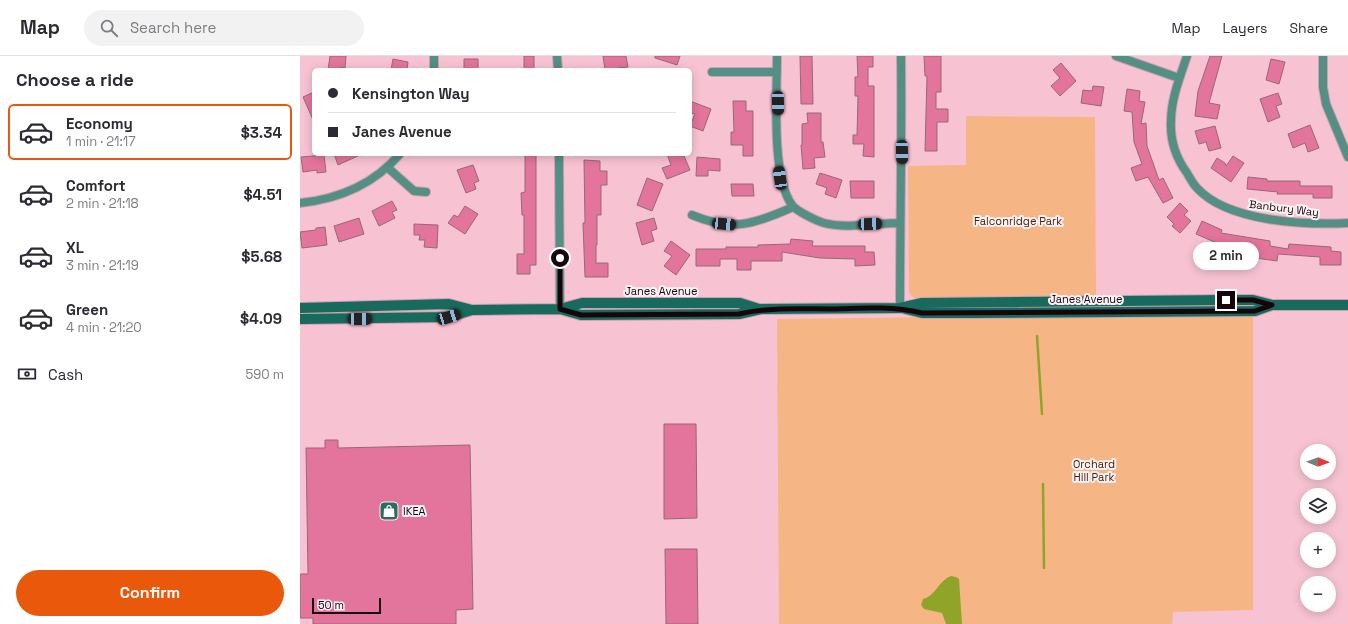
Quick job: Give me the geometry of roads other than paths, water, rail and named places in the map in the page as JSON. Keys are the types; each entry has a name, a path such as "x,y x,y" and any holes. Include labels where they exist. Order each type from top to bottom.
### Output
{"street":[{"path":"434,56 434,68"},
{"path":"557,56 558,68"},
{"path":"777,56 778,165 782,184 793,206 817,220 831,224 900,222"},
{"path":"900,308 900,222 902,168 901,56"},
{"path":"1116,56 1179,78"},
{"name":"Banbury Way","path":"1187,56 1179,78 1171,111 1171,134 1178,157 1197,188 1227,208 1250,216 1324,224 1348,223"},
{"path":"1323,56 1323,87 1326,104 1348,157"},
{"path":"712,72 777,72"},
{"path":"300,203 324,200 352,190 364,184 387,167 398,156"},
{"path":"559,156 560,309"},
{"path":"387,167 414,191 426,192"},
{"path":"692,215 709,222 740,225 764,220 793,206"},
{"name":"Janes Avenue","path":"300,308 449,304 472,310 560,309 582,303 740,303 761,309 900,308 922,303 1202,300 1253,300 1272,305 1348,305"},
{"name":"Janes Avenue","path":"300,319 449,317 472,310"}],"waterway":[{"path":"1037,336 1042,414"},
{"path":"1043,484 1044,568"}],"place":[{"name":"IKEA","path":"389,511"}],"park label":[{"name":"Falconridge Park","path":"1018,221"},
{"name":"Orchard Hill Park","path":"1094,470"}]}
